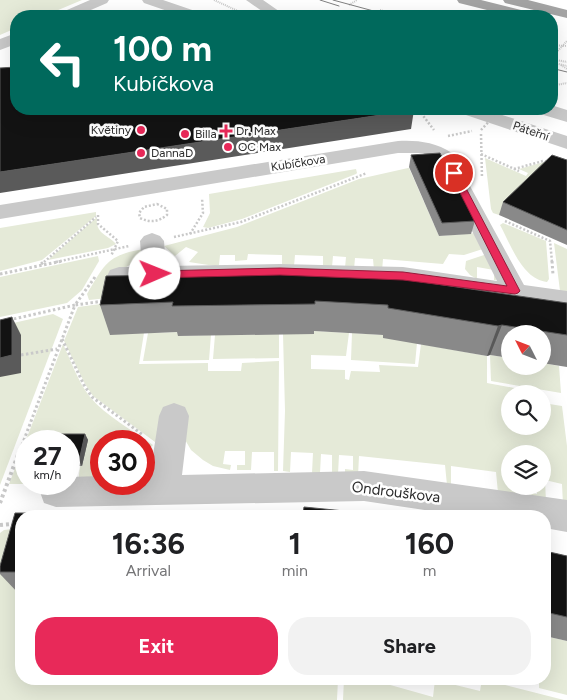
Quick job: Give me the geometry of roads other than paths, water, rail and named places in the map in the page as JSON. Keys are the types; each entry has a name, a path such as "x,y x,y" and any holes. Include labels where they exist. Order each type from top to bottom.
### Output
{"main road":[{"path":"464,0 504,10"},
{"path":"510,0 551,10"}],"street":[{"path":"79,10 102,0"},
{"path":"149,0 178,10"},
{"path":"253,0 269,10"},
{"name":"Páteřní","path":"485,115 567,143"},
{"name":"Kubíčkova","path":"0,212 398,147 418,146 434,149 445,156 515,291"},
{"path":"150,231 155,274"},
{"path":"119,276 280,272 403,276 567,300"},
{"path":"164,490 174,416"},
{"name":"Ondrouškova","path":"80,492 364,486 526,510"},
{"name":"Ondrouškova","path":"551,514 567,516"}],"tram line":[{"path":"320,0 339,6"},
{"path":"333,0 370,10"},
{"path":"558,70 567,72"}],"place":[{"name":"Květiny","path":"141,130"},
{"name":"Dr. Max","path":"226,131"},
{"name":"Billa","path":"185,134"},
{"name":"OC Max","path":"228,147"},
{"name":"DannaD","path":"141,153"}]}
